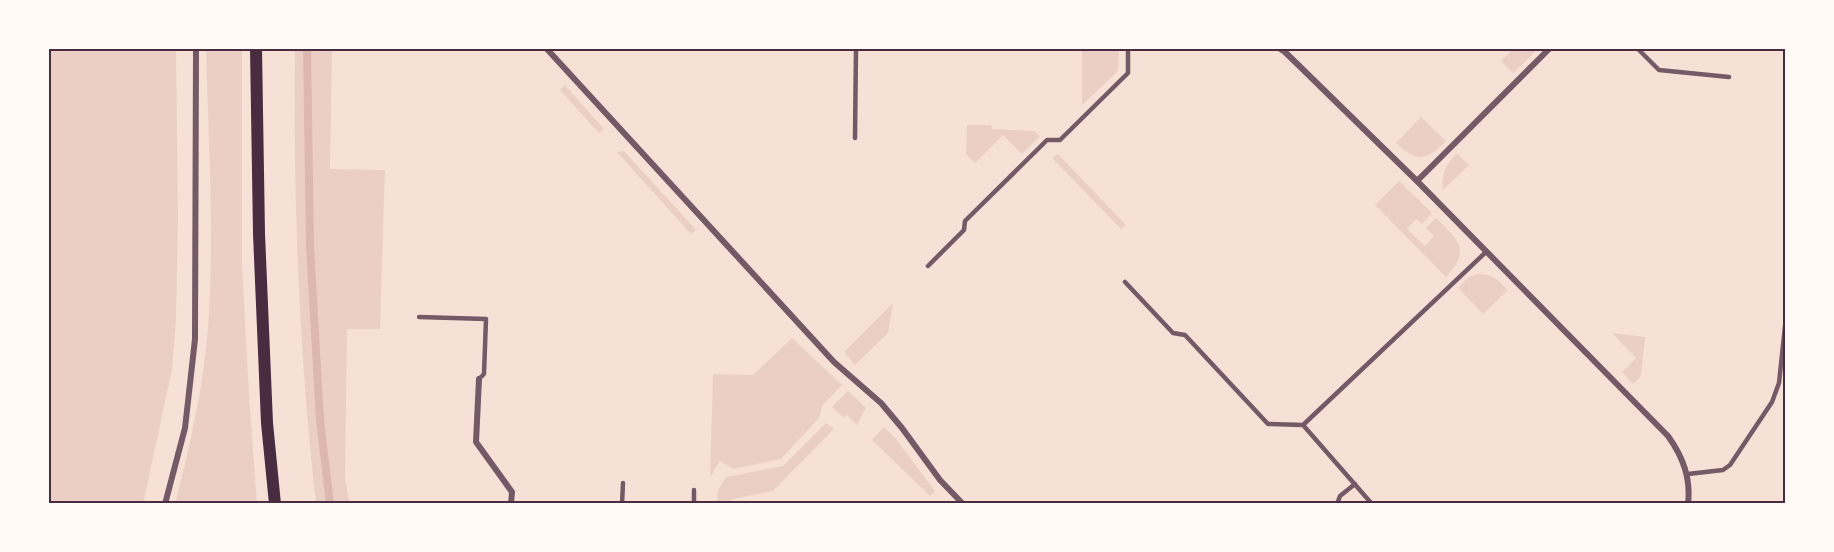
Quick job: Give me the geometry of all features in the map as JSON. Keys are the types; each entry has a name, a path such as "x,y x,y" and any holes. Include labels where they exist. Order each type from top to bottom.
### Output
{"main road":[{"path":"256,48 259,234 267,423 275,504"}],"street":[{"path":"165,504 184,428 195,339 196,48"},
{"path":"546,48 834,362 880,403 902,428 940,480 963,504"},
{"path":"1279,48 1286,52 1417,181 1668,436 1683,459 1688,474 1688,504"},
{"path":"1417,181 1550,48"},
{"path":"479,380 476,442 512,492 511,504"}],"lane":[{"path":"855,138 856,48"},
{"path":"928,266 964,230 965,221 1047,140 1060,140 1128,73 1128,48"},
{"path":"1637,48 1659,70 1729,77"},
{"path":"1125,282 1173,333 1185,335 1268,424 1304,425 1486,252"},
{"path":"1688,474 1723,470 1730,465 1772,402 1779,383 1786,317"},
{"path":"419,318 486,319 484,374 479,380"},
{"path":"1304,425 1372,504"},
{"path":"622,504 623,483"},
{"path":"1337,504 1340,496 1355,484"},
{"path":"694,490 694,504"}],"shaded area":[{"path":"48,48 176,48 178,218 176,320 172,369 143,504 48,504"},
{"path":"206,48 242,48 242,263 257,504 175,504 201,385 209,312 211,213"},
{"path":"295,48 332,48 330,169 385,170 380,329 347,329 345,480 350,504 316,504 305,390 298,276"},
{"path":"1082,48 1119,48 1118,71 1082,105"},
{"path":"1514,48 1539,48 1513,73 1501,61"},
{"path":"565,85 604,129 599,133 560,90"},
{"path":"1421,117 1446,141 1433,153 1421,157 1410,154 1396,143"},
{"path":"967,125 991,125 992,129 1034,131 1040,136 1022,154 1003,135 975,163 966,154"},
{"path":"624,151 696,230 691,234 617,152"},
{"path":"1457,153 1469,165 1443,190 1445,170"},
{"path":"1058,154 1126,225 1121,229 1052,158"},
{"path":"1399,181 1432,213 1422,224 1416,219 1407,229 1425,246 1434,236 1426,228 1436,218 1456,239 1460,252 1454,268 1446,277 1375,205"},
{"path":"1477,274 1494,278 1508,290 1483,314 1458,288 1469,277"},
{"path":"893,303 888,333 855,365 844,352"},
{"path":"1612,333 1645,337 1641,376 1633,384 1622,372 1636,358"},
{"path":"792,338 842,385 822,406 819,418 781,459 733,469 720,461 710,477 713,374 753,375"},
{"path":"848,391 866,408 857,425 847,415 844,418 832,407"},
{"path":"826,423 834,429 773,491 733,499 727,504 717,504 718,490 726,477 783,466"},
{"path":"884,427 896,439 935,491 930,496 872,440"}],"waterway":[{"path":"307,48 310,246 320,420 330,504"}]}
